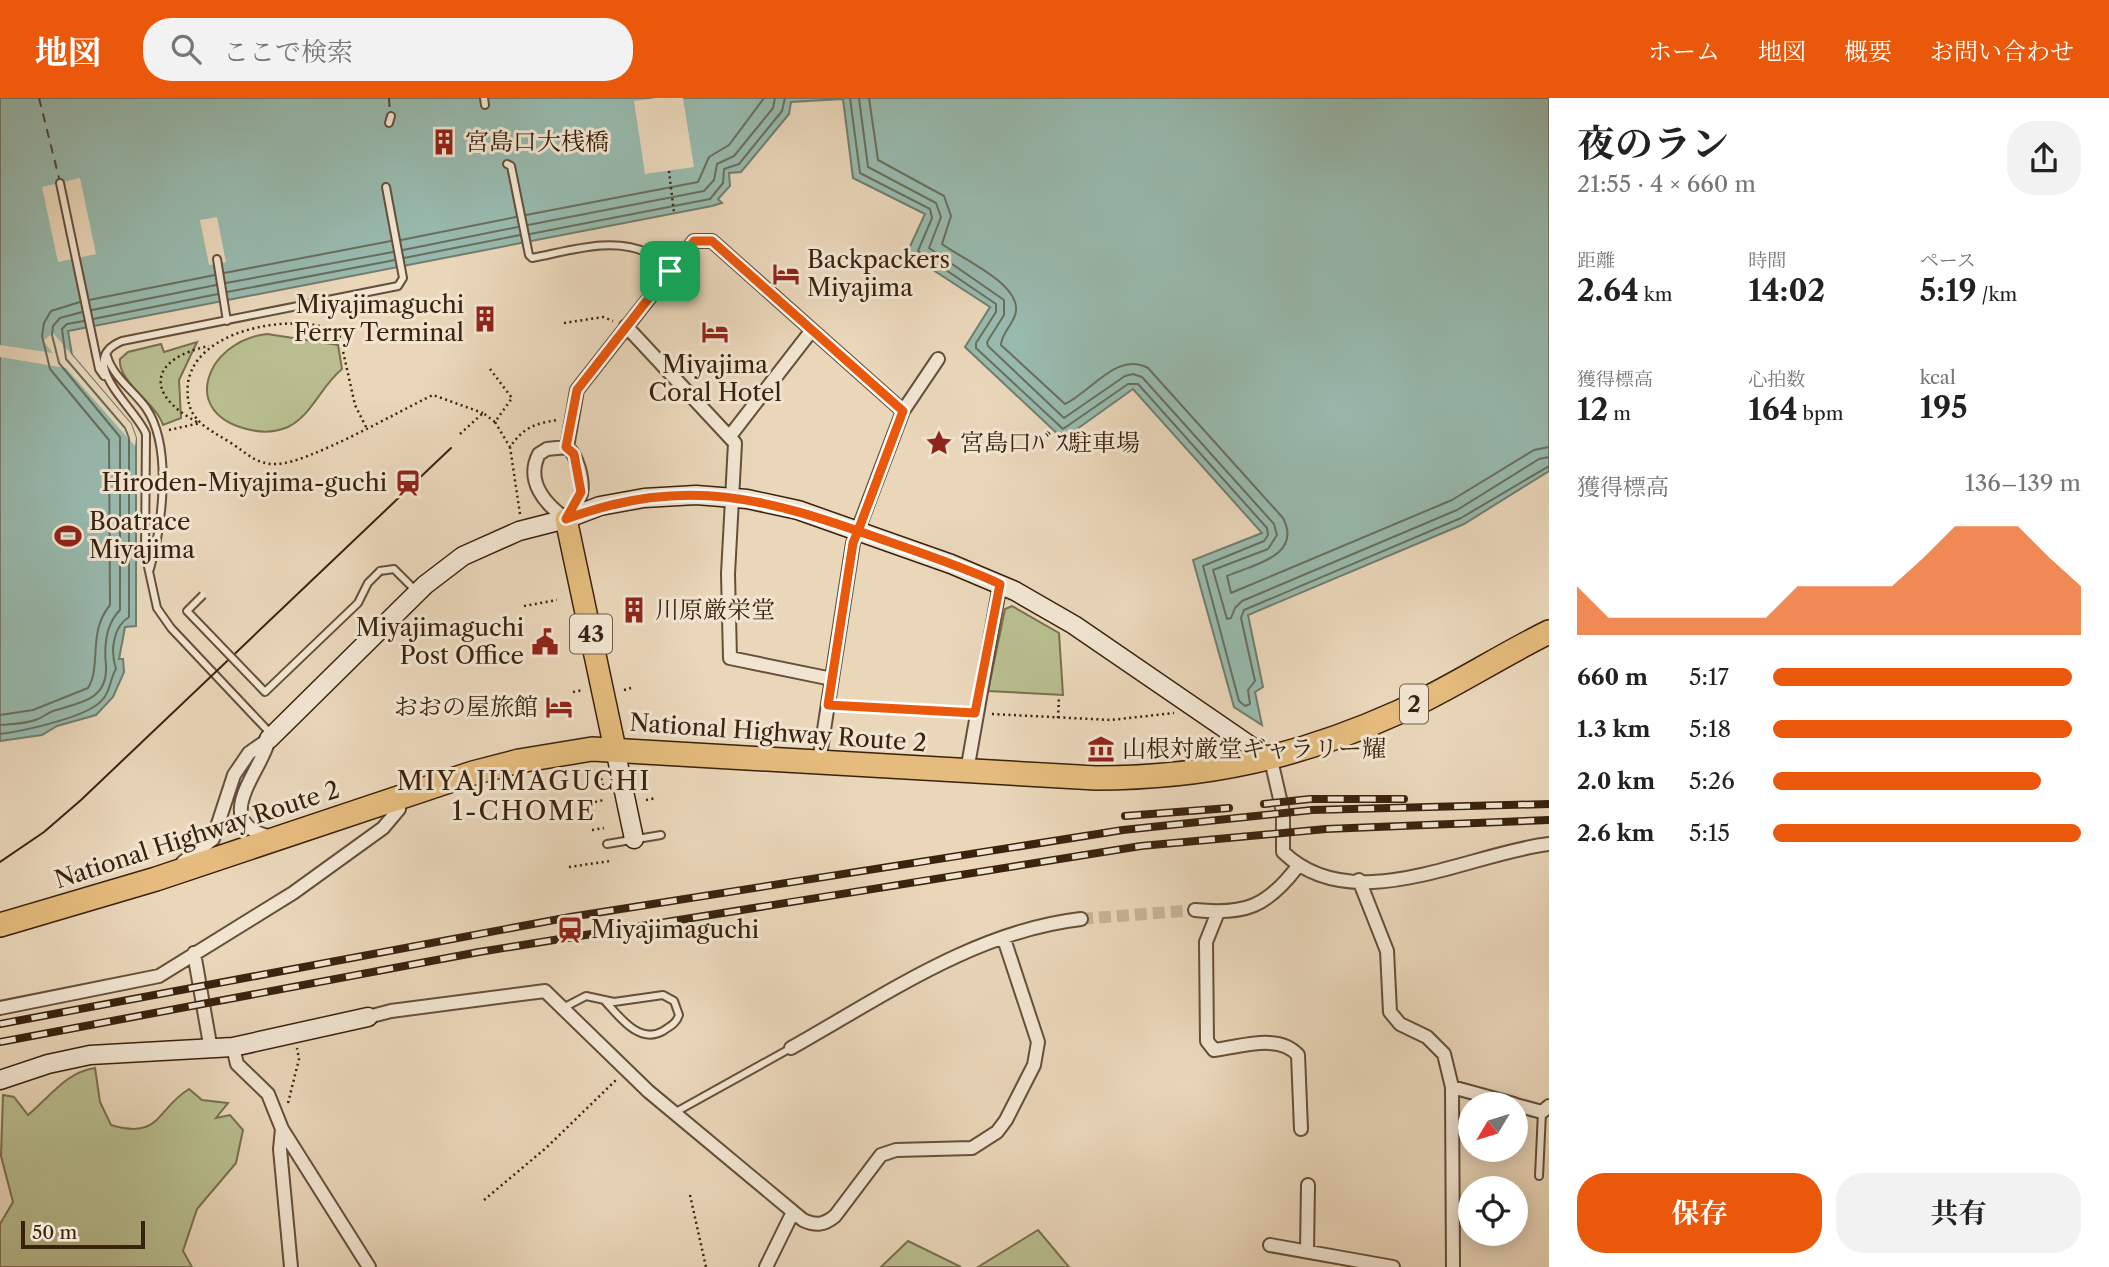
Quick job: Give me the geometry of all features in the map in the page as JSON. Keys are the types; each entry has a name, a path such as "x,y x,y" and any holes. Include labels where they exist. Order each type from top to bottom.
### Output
{"highway":[{"name":"National Highway Route 2","path":"0,925 156,879 398,798 519,761 592,749 967,771 1148,778 1271,760 1341,737 1402,711 1549,632"}],"main road":[{"name":"43","path":"566,519 615,749"}],"street":[{"path":"566,447 577,390 694,241 712,241 903,411"},
{"path":"626,326 735,443 727,574 730,658 832,679"},
{"path":"730,436 812,330"},
{"path":"819,762 853,543 903,411 938,359"},
{"path":"566,447 574,454 581,492 566,519 543,501 534,471 539,454 547,449 566,447"},
{"path":"156,879 214,839 234,775 249,754 453,563 485,545 530,527 566,519 600,506 645,498 732,497 774,503 1000,584 1074,625 1271,760 1283,813 1283,852 1298,866 1326,877 1359,880 1422,876 1549,844"},
{"path":"967,771 975,713 1000,584"},
{"path":"270,737 265,757 245,789 241,812 250,828 277,838"},
{"path":"615,749 634,839"},
{"path":"0,1008 159,976 293,892 383,828 399,809 398,798"},
{"path":"1195,910 1243,910 1265,901 1298,866"},
{"path":"1359,880 1387,951 1390,1012 1400,1024 1427,1037 1444,1054 1452,1087 1453,1267"},
{"path":"1218,912 1206,942 1207,1041 1214,1050 1276,1042 1290,1046 1298,1055 1301,1129"},
{"path":"791,1048 951,958 1004,939 1081,919"},
{"path":"0,1080 48,1064 90,1055 233,1047 391,1011 545,991 674,1113 793,1212 814,1225 826,1223 835,1216 881,1155 896,1150 972,1148 997,1132 1034,1065 1038,1042 1004,939"},
{"path":"194,954 211,1050"},
{"path":"233,1047 237,1064 268,1094 282,1129 369,1267"},
{"path":"1452,1087 1470,1092"},
{"path":"282,1129 280,1149 291,1267"},
{"path":"1307,1251 1308,1185"},
{"path":"766,1267 793,1212"},
{"path":"1270,1245 1393,1267"}],"lane":[{"path":"509,165 532,258 604,245 625,246 649,254 670,271"},
{"path":"60,183 99,369 138,417 146,434 145,553 152,594 164,620 270,737"},
{"path":"107,380 104,370 107,355 122,341 392,290 403,278 386,189"},
{"path":"216,259 227,321"},
{"path":"107,355 110,364 147,409 158,432 162,500 149,571"},
{"path":"202,595 187,611 265,692 358,603 368,583 380,571 394,569 418,593"},
{"path":"607,844 661,835"},
{"path":"563,1008 580,997 631,1000 669,997 677,1005 679,1015 674,1024 650,1037 640,1034 604,1000"},
{"path":"624,1020 622,1012 631,1000"},
{"path":"674,1113 791,1048"},
{"path":"1539,1176 1545,1109"}],"path":[{"path":"669,171 674,213"},
{"path":"564,323 603,317 626,326"},
{"path":"366,427 355,405 338,329 304,324 241,333 174,358 163,368 160,377 170,402 181,414 200,423 251,459 264,464 281,464 304,457 433,395 483,413 495,422 510,447"},
{"path":"200,423 190,407 188,385 195,364 209,346"},
{"path":"490,369 512,398 495,422"},
{"path":"460,434 483,413"},
{"path":"158,432 200,423"},
{"path":"524,606 557,600"},
{"path":"624,690 631,688"},
{"path":"573,692 583,690"},
{"path":"1058,718 1059,697"},
{"path":"828,705 1140,720 1179,712"},
{"path":"600,773 603,787"},
{"path":"646,800 656,798"},
{"path":"595,802 604,800"},
{"path":"592,830 604,828"},
{"path":"569,867 610,860"},
{"path":"282,1129 299,1059 297,1045"},
{"path":"484,1200 546,1149 621,1076"},
{"path":"690,1195 706,1267"}],"green space":[{"path":"267,334 338,345 342,369 297,421 279,430 261,432 228,422 214,410 207,395 208,379 216,363 228,350 246,340"},
{"path":"197,342 179,380 181,418 163,425 153,408 124,376 120,359 128,352 161,344 164,352"},
{"path":"1012,606 1059,633 1063,695 988,691 1005,609"},
{"path":"95,1068 100,1102 111,1125 140,1129 149,1125 189,1089 202,1100 228,1103 216,1118 230,1115 243,1130 236,1163 197,1209 183,1251 192,1267 0,1267 0,1224 13,1202 1,1156 3,1095 14,1097 28,1115 75,1074"},
{"path":"1038,1230 1069,1267 978,1267"},
{"path":"908,1241 961,1267 881,1267"}],"water":[{"path":"0,98 1549,98 1549,471 1464,524 1248,615 1263,687 1255,692 1262,725 1234,707 1193,560 1262,533 1133,389 1063,439 965,347 990,307 907,253 925,214 853,178 843,99 791,102 789,114 741,172 729,173 730,186 718,199 722,203 68,331 72,355 131,424 136,438 136,626 125,627 119,659 123,659 124,672 113,697 96,715 57,726 42,735 0,741"}],"pier":[{"path":"683,98 694,167 645,174 634,101"},
{"path":"80,178 96,254 58,262 42,187"},
{"path":"217,217 226,262 209,265 200,220"},
{"path":"53,333 131,424 136,438 135,446 66,368 0,357 0,345 53,353 43,341"}],"ferry route":[{"path":"39,98 60,182"},
{"path":"389,98 390,115"}],"tunnel":[{"path":"1081,919 1195,910"}],"tram line":[{"path":"0,862 44,832 81,800 451,448"}],"railway":[{"path":"1264,804 1310,799 1404,799"},
{"path":"0,1024 570,917 1123,830 1312,810 1549,804"},
{"path":"1125,816 1229,808"},
{"path":"0,1042 479,952 1141,846 1326,829 1549,820"}],"place":[{"name":"宮島口大桟橋","path":"444,142"},
{"name":"Backpackers Miyajima","path":"786,274"},
{"name":"Miyajimaguchi Ferry Terminal","path":"485,319"},
{"name":"Miyajima Coral Hotel","path":"715,332"},
{"name":"宮島口ﾊﾞｽ駐車場","path":"939,443"},
{"name":"Hiroden-Miyajima-guchi","path":"408,483"},
{"name":"Boatrace Miyajima","path":"68,536"},
{"name":"川原厳栄堂","path":"634,610"},
{"name":"Miyajimaguchi Post Office","path":"545,642"},
{"name":"おおの屋旅館","path":"559,707"},
{"name":"山根対厳堂ギャラリー耀","path":"1101,749"},
{"name":"Miyajimaguchi","path":"570,930"}],"district":[{"name":"MIYAJIMAGUCHI 1-CHOME","path":"524,796"}],"route":[{"path":"670,271 577,390 566,447 574,454 581,492 566,519 600,506 645,498 696,495 774,503 798,510 858,531 951,564 1000,584 975,713 828,705 853,543 858,531 903,411 712,241 694,241 670,271"}]}
